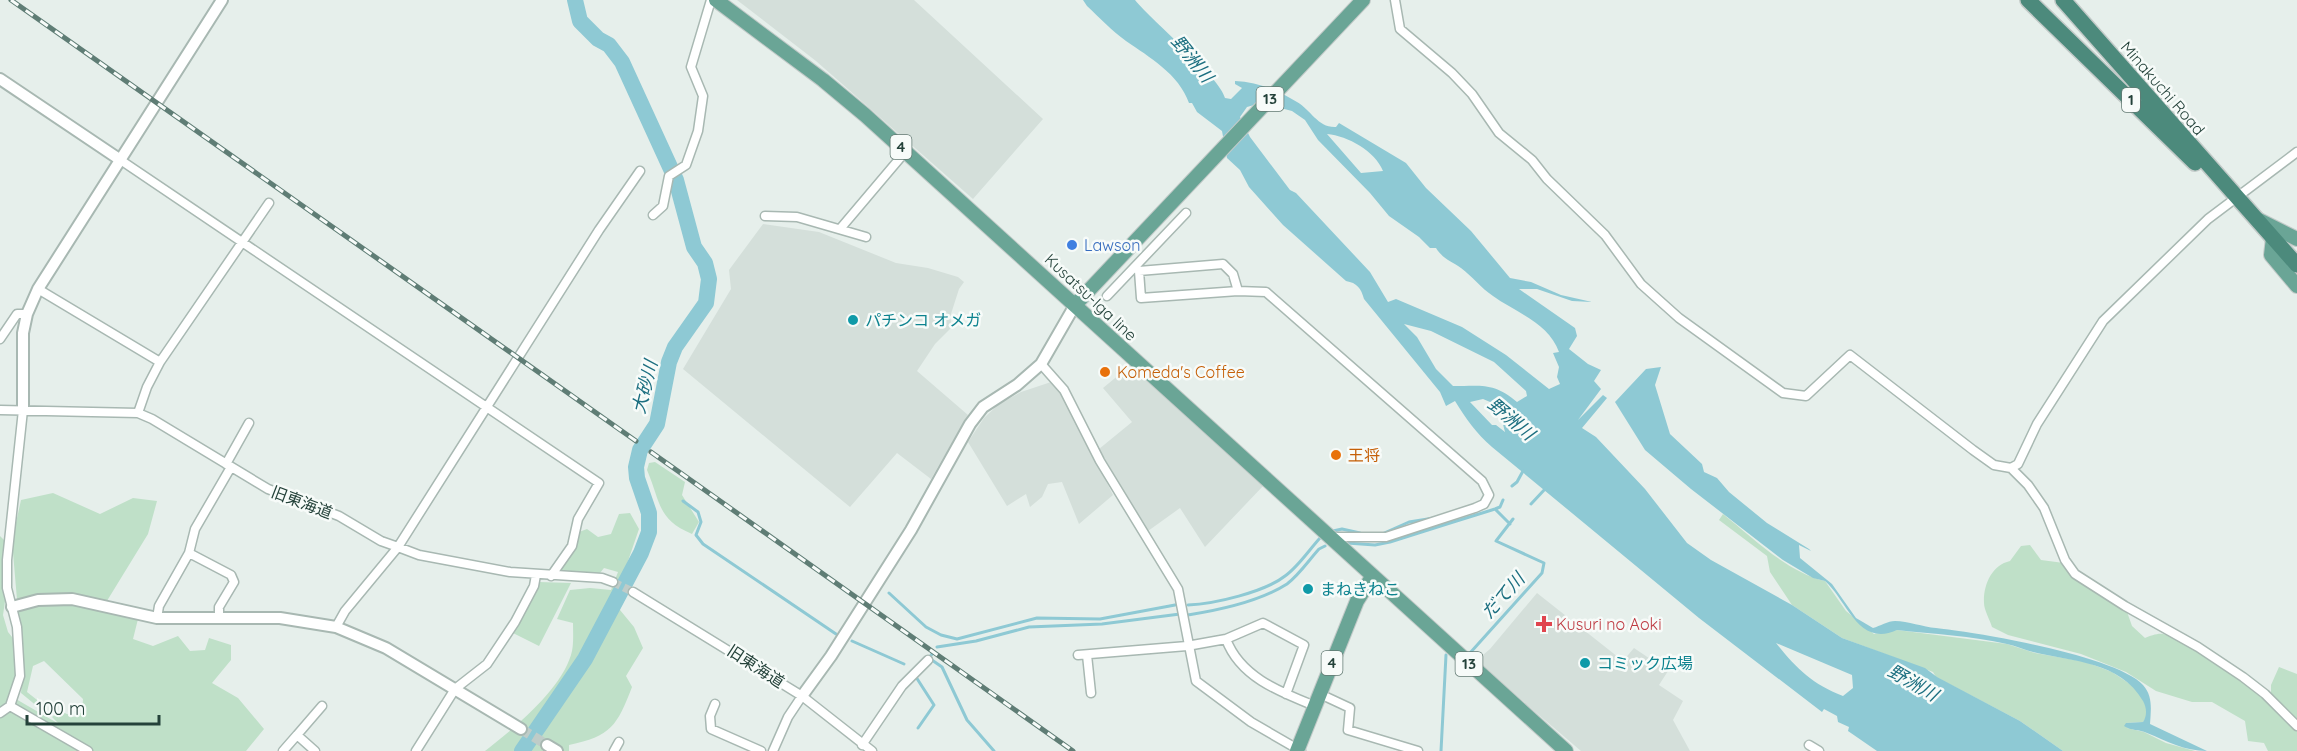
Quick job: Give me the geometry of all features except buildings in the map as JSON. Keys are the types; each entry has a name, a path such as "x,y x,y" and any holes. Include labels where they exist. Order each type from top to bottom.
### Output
{"highway":[{"name":"Minakuchi Road","path":"2028,0 2178,148 2236,199"},
{"name":"Minakuchi Road","path":"2064,0 2236,199 2297,265"}],"main road":[{"name":"Kusatsu-Iga line","path":"716,0 823,80 906,152 1372,577"},
{"name":"13","path":"1075,305 1363,0"},
{"path":"2255,219 2297,238"},
{"path":"2273,238 2271,255 2297,286"},
{"name":"13","path":"1372,577 1566,751"},
{"name":"4","path":"1298,750 1357,601 1372,577"}],"street":[{"path":"0,713 10,706 20,676 17,627 7,588 7,560 23,410 23,333 27,314 38,289 222,0"},
{"path":"653,215 663,206 672,174 686,165 698,131 703,96 691,68 711,0"},
{"path":"1395,0 1400,29 1452,73 1472,94 1499,133 1532,160 1547,179 1605,235 1641,284 1679,318 1783,393 1792,396 1806,396 1850,355 1994,465 2011,468 2028,485 2044,508 2065,560 2075,574 2243,677 2265,694 2297,726"},
{"path":"0,80 599,483 578,519 572,546 551,576"},
{"path":"840,229 906,152"},
{"path":"2011,468 2018,464 2037,424 2103,321 2208,219 2297,152"},
{"path":"336,627 345,610 377,575 398,547 599,230 640,171"},
{"path":"138,413 160,362 269,203"},
{"path":"1107,296 1137,268 1186,213"},
{"path":"765,216 797,217 866,237"},
{"path":"1123,254 1137,268 1141,298 1238,291 1266,292 1482,482 1489,495 1484,504 1475,508 1386,537 1327,537"},
{"path":"1137,268 1223,264 1233,274 1238,291"},
{"path":"38,289 160,362"},
{"path":"773,751 788,717 831,656 911,530 970,424 983,407 1023,381 1041,364 1075,305"},
{"path":"0,339 17,314 27,314"},
{"path":"1041,364 1064,390 1100,461 1178,589 1192,673 1203,689 1298,750"},
{"name":"旧東海道","path":"0,410 138,413 152,419 268,489 339,516 381,541 419,555 536,575 602,578 613,582"},
{"path":"157,618 159,606 189,554 195,529 249,423"},
{"path":"189,554 231,575 234,582 219,607 219,618"},
{"path":"416,751 455,688 487,664 515,622 534,586 536,575"},
{"name":"旧東海道","path":"633,592 802,696 872,751"},
{"path":"12,607 38,600 72,598 157,618 280,618 336,627 386,648 521,729"},
{"path":"1090,693 1082,655 1187,646 1226,639 1263,623 1304,645 1286,694"},
{"path":"1226,639 1233,656 1268,686 1286,694 1350,708 1348,730 1418,751"},
{"path":"862,745 902,686 928,660"},
{"path":"716,704 710,716 711,729 761,751"},
{"path":"10,706 88,751"},
{"path":"282,751 322,706"},
{"path":"297,735 315,751"},
{"path":"614,751 619,742"},
{"path":"1809,745 1819,751"}],"shaded area":[{"path":"737,0 914,0 1043,119 973,199 816,61"},
{"path":"763,224 819,232 896,263 928,268 958,277 964,282 959,289 950,317 952,327 935,344 917,371 968,415 931,479 897,453 850,507 683,369 731,289 729,270"},
{"path":"1126,369 1136,378 1140,376 1157,389 1264,485 1205,547 1180,508 1148,531 1099,449 1132,422 1103,388"},
{"path":"1051,382 1062,393 1113,495 1079,524 1062,482 1048,484 1042,497 1030,507 1026,494 1007,506 968,442 984,418 999,404 1021,392"},
{"path":"1537,593 1623,661 1634,648 1668,671 1659,685 1683,701 1673,720 1690,751 1581,751 1476,661 1490,649"}],"green space":[{"path":"655,462 685,482 682,495 699,522 692,534 672,522 662,509 647,470 649,463"},
{"path":"53,493 100,514 133,498 157,501 148,534 102,609 138,619 133,639 153,646 178,636 190,651 205,650 209,638 231,645 231,660 212,683 238,698 264,729 246,751 0,751 0,536 4,540 6,595 3,615 8,632 16,642 18,666 9,695 59,724 52,717 60,711 74,717 82,712 83,699 44,661 33,666 27,692 46,707 38,707 21,693 23,670 12,541 21,500"},
{"path":"630,513 639,529 618,590 620,610 634,627 643,648 626,676 632,687 617,720 611,727 594,738 569,745 569,751 485,751 534,708 557,682 565,669 572,651 573,623 557,619 570,590 590,588 611,590 618,572 604,568 596,578 565,575 560,570 575,548 579,532 587,529 598,537 611,534 619,514"},
{"path":"1723,514 1784,562 1811,577 1825,581 1846,611 1874,634 1897,630 2007,644 2035,653 2086,662 2112,672 2136,688 2146,705 2146,718 2143,722 2126,723 2127,728 2195,751 2063,751 2020,721 1936,677 1933,672 1842,638 1792,605 1770,572 1767,556 1719,520"},
{"path":"2030,545 2041,560 2064,563 2126,609 2132,626 2145,638 2161,634 2179,639 2234,674 2297,730 2297,751 2268,751 2264,743 2248,741 2245,721 2212,702 2192,702 2156,691 2126,672 2081,654 2008,635 1992,627 1984,606 1987,583 1994,571 2010,561 2021,546"},
{"path":"539,582 571,583 539,646 513,633"},
{"path":"2279,667 2297,674 2297,723 2271,694 2271,685"}],"water":[{"name":"野洲川","path":"1083,0 1135,0 1211,77 1225,98 1231,99 1242,88 1235,84 1235,81 1251,83 1275,90 1290,98 1302,105 1324,125 1336,127 1339,123 1406,163 1426,188 1471,231 1510,278 1531,282 1561,295 1592,302 1572,301 1537,289 1519,289 1575,328 1577,336 1569,349 1588,364 1601,370 1594,381 1601,389 1578,420 1603,395 1607,398 1582,428 1596,437 1645,489 1687,543 1711,560 1792,605 1842,638 1925,668 1937,677 2020,721 2063,751 1877,751 1848,731 1849,727 1838,722 1837,716 1824,709 1822,712 1699,618 1492,447 1472,426 1455,401 1446,406 1440,392 1364,299 1358,287 1346,281 1283,225 1249,187 1240,170 1227,158 1222,131 1197,112 1171,75 1116,33","holes":["1261,103 1292,111 1305,120 1318,140 1370,193 1389,216 1419,237 1430,248 1436,248 1489,293 1548,333 1559,352 1553,353 1559,367 1557,377 1560,384 1549,389 1506,355 1462,327 1396,299 1388,302 1370,272 1296,193 1290,190 1250,137 1240,117 1247,107","1327,134 1352,141 1360,146 1374,157 1383,171 1361,173","1404,324 1431,331 1494,362 1526,391 1527,396 1517,402 1501,391 1487,386 1453,386 1436,369 1417,337","1483,399 1502,407 1499,409 1505,432 1496,425 1492,425 1470,402","1776,643 1852,675 1853,688 1843,696 1813,681"]},
{"path":"1661,367 1655,385 1670,434 1702,464 1704,472 1717,478 1729,492 1767,523 1809,549 1811,551 1799,545 1800,558 1832,584 1856,618 1873,628 1900,621 2012,640 2105,664 2128,674 2146,689 2151,703 2150,724 2207,751 2183,747 2124,726 2126,723 2143,722 2146,715 2144,704 2133,688 2122,678 2094,665 1980,639 1897,630 1884,634 1872,633 1863,627 1825,581 1813,578 1783,560 1691,489 1645,450 1615,402 1646,369"}],"waterway":[{"name":"大砂川","path":"522,751 585,659 641,553 649,532 649,513 637,478 636,467 640,450 657,424 669,362 675,347 706,303 709,279 705,263 694,247 676,180 622,62 609,45 598,39 580,21 575,0"},
{"path":"1512,486 1523,471"},
{"name":"だて川","path":"1531,504 1546,488"},
{"path":"1450,523 1500,507 1503,500"},
{"path":"683,501 698,512 701,522 696,535 703,544 836,634"},
{"path":"1495,509 1510,524"},
{"path":"1382,534 1409,522 1434,518"},
{"name":"だて川","path":"1470,653 1542,573 1544,563 1496,541 1513,519"},
{"path":"1347,543 1375,545 1450,523"},
{"path":"1333,531 1342,529 1360,533"},
{"path":"1188,605 1239,596 1276,582 1294,568 1320,538"},
{"path":"1188,615 1239,604 1276,590 1287,584 1319,549 1325,546"},
{"path":"889,593 926,627 941,635 957,639 1037,618 1100,619 1175,605"},
{"path":"937,647 976,641 1029,627 1102,624 1180,614"},
{"path":"852,641 904,664"},
{"path":"932,654 929,658 942,667 967,720 994,751"},
{"name":"だて川","path":"1441,751 1446,655"},
{"path":"916,677 934,705 918,728"}],"tunnel":[{"path":"613,582 633,592"},
{"path":"521,729 547,745"}],"railway":[{"path":"11,0 636,441"},
{"path":"651,452 1073,751"}],"place":[{"name":"Lawson","path":"1072,245"},
{"name":"パチンコ オメガ","path":"853,320"},
{"name":"Komeda's Coffee","path":"1105,372"},
{"name":"王将","path":"1336,455"},
{"name":"まねきねこ","path":"1308,589"},
{"name":"Kusuri no Aoki","path":"1544,624"},
{"name":"コミック広場","path":"1585,663"}]}
